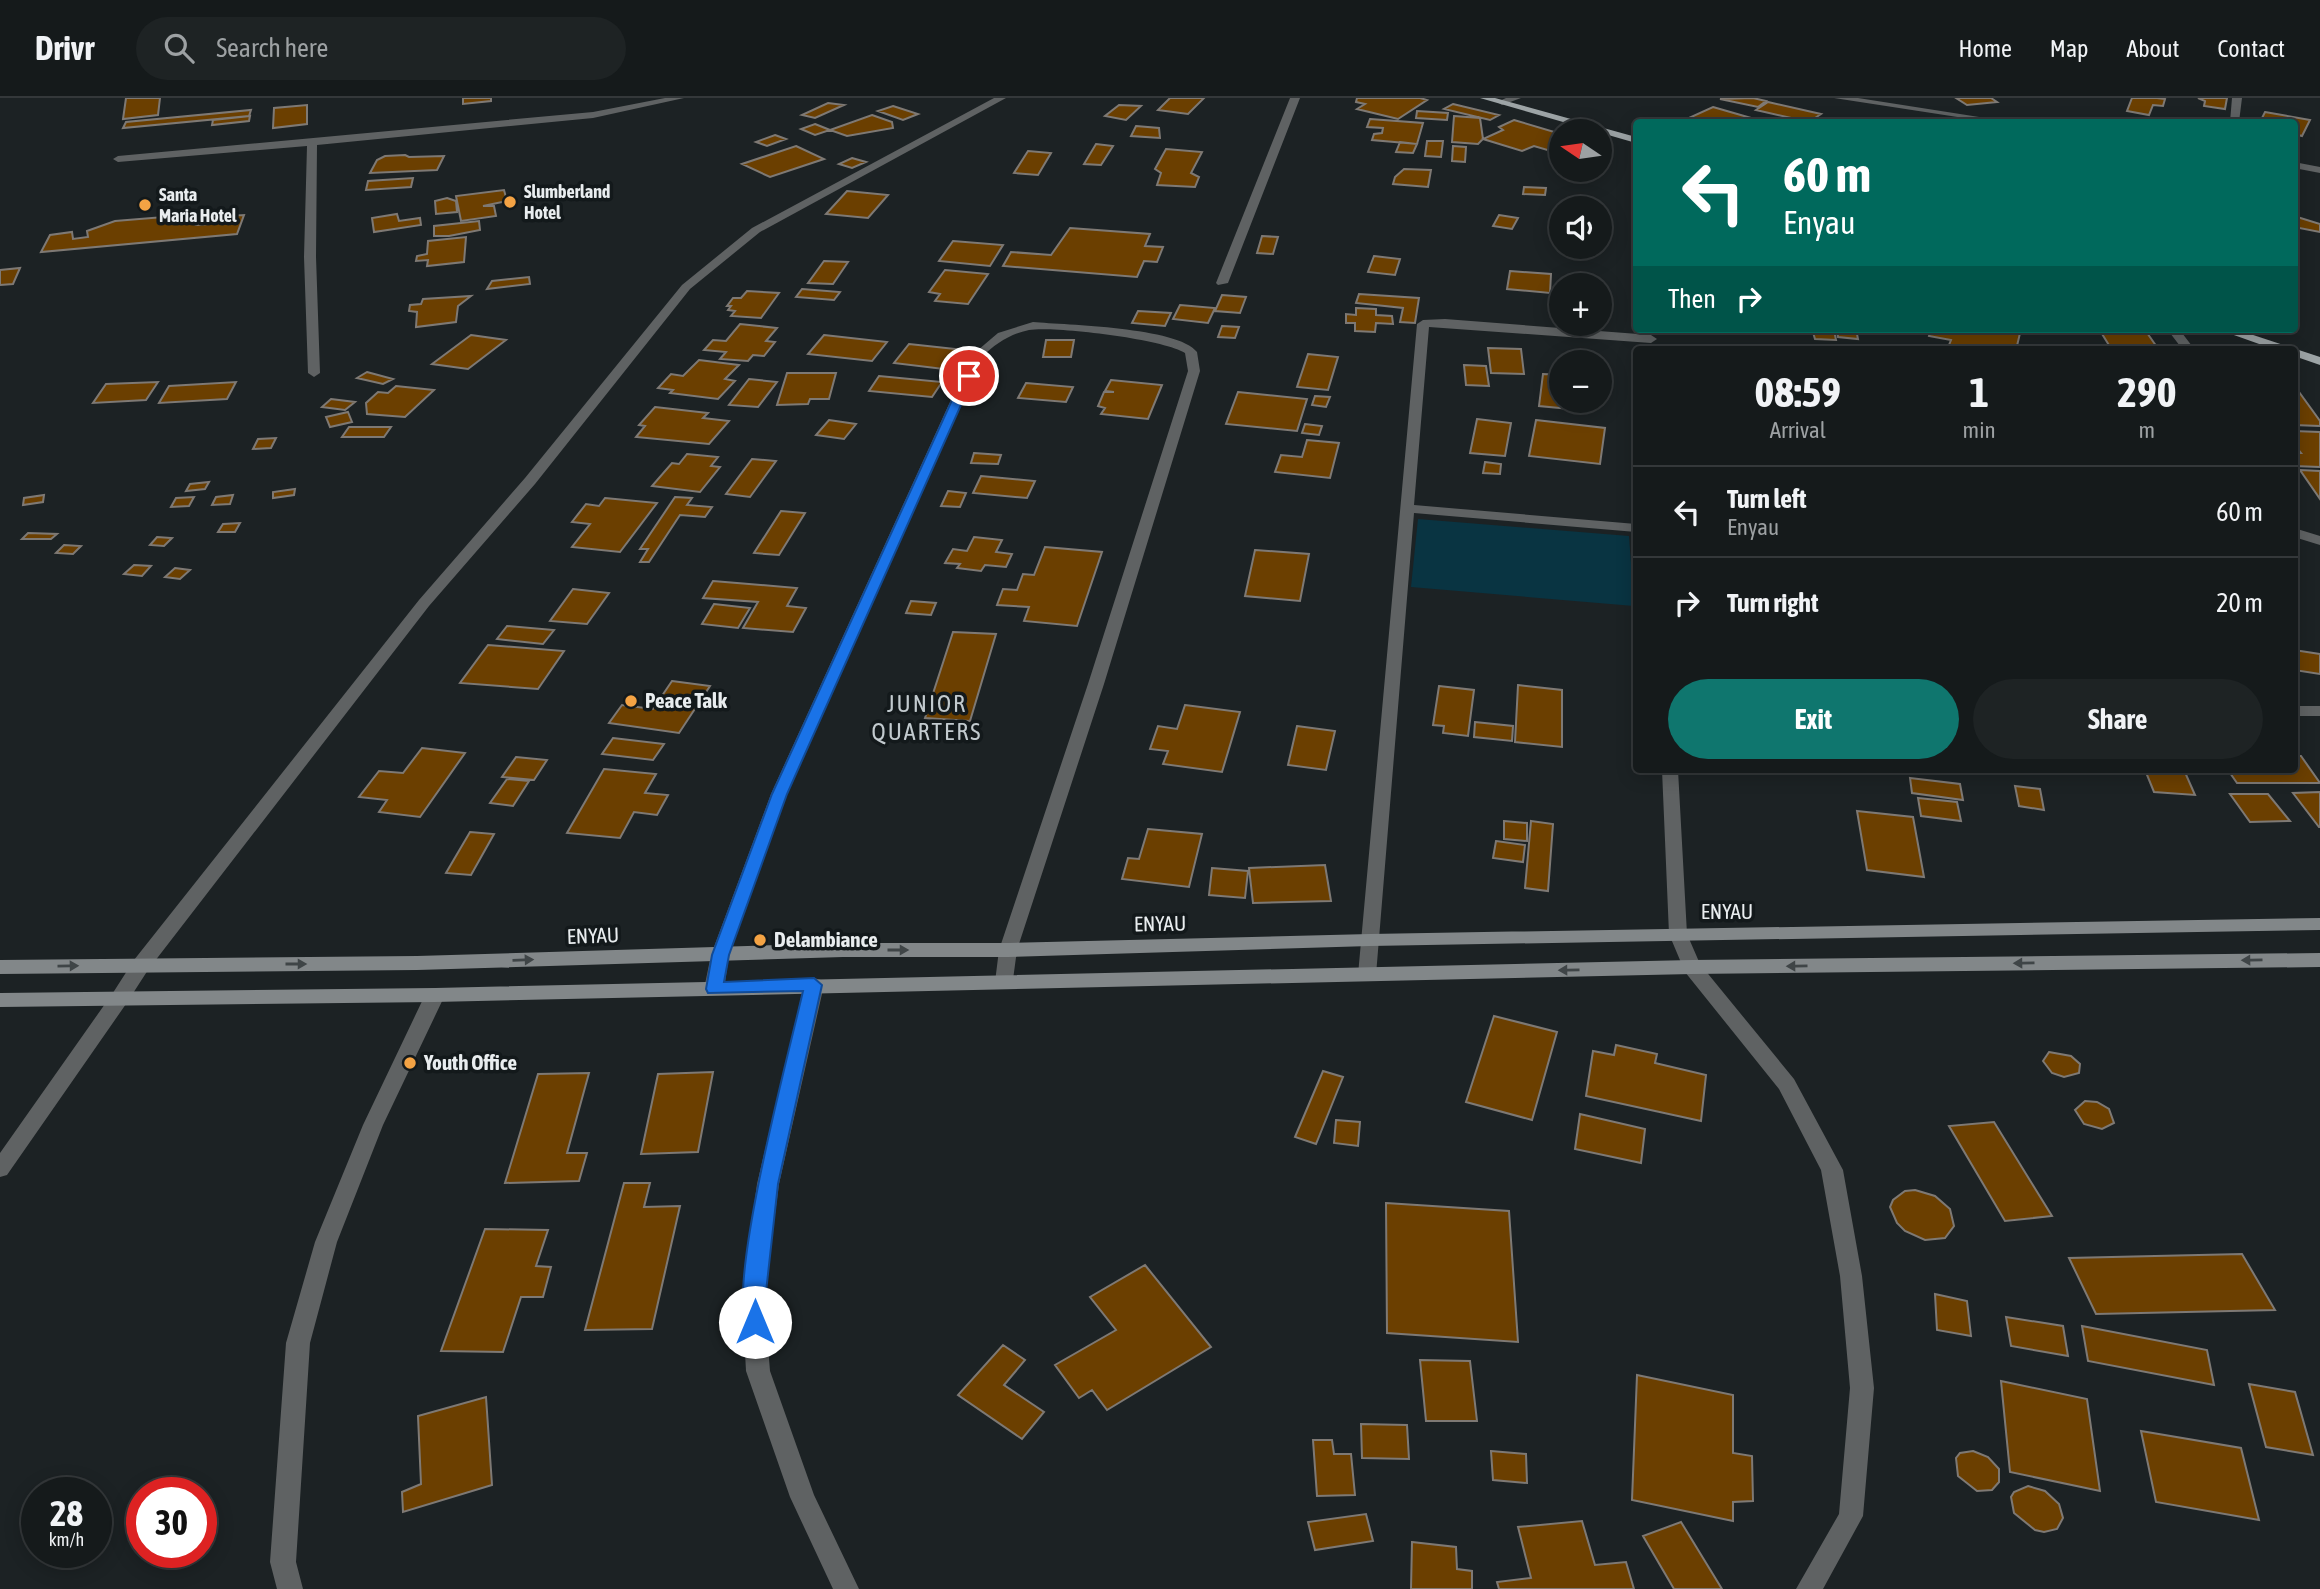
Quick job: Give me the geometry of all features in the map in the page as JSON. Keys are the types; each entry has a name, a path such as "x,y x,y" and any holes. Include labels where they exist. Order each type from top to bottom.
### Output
{"main road":[{"path":"1485,98 1633,139"},
{"path":"2235,333 2276,346"},
{"path":"2298,353 2320,360"}],"street":[{"path":"118,159 568,118 639,108 679,98"},
{"path":"0,1169 141,965 424,603 530,481 686,287 756,230 1001,98"},
{"path":"1222,283 1296,98"},
{"path":"1502,102 1516,98"},
{"path":"1839,98 1985,119"},
{"path":"2235,119 2236,98"},
{"path":"312,143 310,257 314,373"},
{"path":"2298,167 2320,170"},
{"path":"1367,975 1423,324 1445,323 1650,339"},
{"path":"714,989 720,955 779,794 977,356 993,339 1033,326 1163,339 1188,348 1194,358 1195,371 1008,950 1006,982"},
{"path":"1407,508 1633,528"},
{"path":"2298,533 2320,541"},
{"path":"2298,711 2320,711"},
{"path":"1671,773 1678,934 1692,967 1787,1084 1832,1170 1847,1249 1863,1388 1851,1516 1809,1589"},
{"name":"ENYAU","path":"0,967 417,963 843,950 1008,950 1370,940 2320,924"},
{"path":"0,1000 435,995 1692,967 2320,960"},
{"path":"814,985 768,1184 753,1297 758,1371 802,1497 846,1589"},
{"path":"290,1589 284,1562 298,1343 326,1242 373,1125 435,995"}],"shaded area":[{"path":"1418,519 1629,536 1633,606 1411,587"}],"building":[{"path":"126,98 160,98 158,115 123,119"},
{"path":"463,98 491,98 491,101 463,104"},
{"path":"1170,98 1204,98 1188,114 1158,110"},
{"path":"1357,98 1427,100 1398,119 1357,109 1365,104 1356,102"},
{"path":"1753,98 1766,101 1758,107 1720,99"},
{"path":"1956,98 1991,98 1997,102 1967,105"},
{"path":"2132,98 2165,99 2163,106 2153,105 2149,115 2127,111"},
{"path":"2198,98 2227,98 2225,109 2204,106 2205,101"},
{"path":"1768,102 1821,114 1814,119 1796,119 1756,110"},
{"path":"828,103 844,105 815,118 802,115"},
{"path":"1453,104 1499,115 1490,120 1444,109"},
{"path":"307,105 307,124 273,128 274,108"},
{"path":"1119,105 1141,106 1126,120 1105,116"},
{"path":"893,106 918,114 903,120 878,111"},
{"path":"1713,107 1755,119 1698,119 1691,117"},
{"path":"251,110 249,116 123,128 126,122"},
{"path":"1417,111 1448,113 1447,120 1416,118"},
{"path":"2265,112 2310,120 2302,136 2298,135 2298,119 2262,119"},
{"path":"872,115 892,122 893,128 847,136 830,130"},
{"path":"250,116 249,121 212,125 213,120"},
{"path":"1454,116 1480,118 1483,139 1478,144 1452,142"},
{"path":"1370,119 1423,123 1417,144 1372,140 1374,134 1382,133 1383,128 1367,127"},
{"path":"1514,120 1549,130 1549,150 1534,146 1522,151 1483,139 1503,130 1499,127"},
{"path":"815,124 830,130 815,135 801,129"},
{"path":"1136,126 1159,128 1160,138 1131,136"},
{"path":"775,135 786,139 767,146 756,142"},
{"path":"1427,141 1443,141 1441,157 1425,156"},
{"path":"1400,142 1417,144 1413,153 1396,152"},
{"path":"1096,144 1113,146 1101,165 1084,164"},
{"path":"796,146 824,159 770,177 742,164"},
{"path":"1453,146 1466,147 1465,162 1452,161"},
{"path":"1166,149 1202,152 1191,173 1199,177 1195,187 1157,185 1161,173 1155,169"},
{"path":"1028,151 1051,153 1038,175 1014,173"},
{"path":"385,156 444,156 437,170 370,173 377,160"},
{"path":"852,158 866,162 852,168 839,164"},
{"path":"1404,169 1431,170 1428,187 1393,184 1395,177"},
{"path":"413,178 411,187 366,190 368,181"},
{"path":"1524,187 1546,188 1545,195 1523,194"},
{"path":"504,190 507,201 483,206 494,206 496,216 461,221 456,196"},
{"path":"847,191 888,195 868,218 826,214"},
{"path":"447,198 456,201 457,212 436,214 435,201"},
{"path":"200,214 196,225 209,224 211,217 244,215 237,234 41,252 50,235 72,232 73,239 88,237 87,231 115,221"},
{"path":"397,214 399,221 420,218 421,225 374,232 372,218"},
{"path":"1499,215 1518,218 1512,229 1493,226"},
{"path":"2298,217 2320,224 2320,232 2298,228"},
{"path":"479,221 480,230 434,236 434,226"},
{"path":"1070,228 1150,234 1145,246 1163,247 1157,262 1144,261 1137,277 1003,266 1011,252 1051,255"},
{"path":"1262,236 1278,237 1273,254 1257,253"},
{"path":"466,237 464,262 427,266 428,260 416,261 417,256 427,254 428,241"},
{"path":"953,241 1003,245 990,266 939,261"},
{"path":"1374,256 1400,259 1395,275 1368,272"},
{"path":"824,261 848,262 833,284 808,283"},
{"path":"20,268 13,284 0,285 0,270"},
{"path":"945,270 988,274 968,304 935,301 940,294 929,292"},
{"path":"1510,271 1549,274 1549,293 1507,289"},
{"path":"529,277 530,284 487,289 492,281"},
{"path":"802,289 840,292 834,300 796,297"},
{"path":"747,291 779,293 761,318 731,316 735,311 728,310 731,306 727,306 733,298 741,298"},
{"path":"1359,294 1419,298 1415,323 1400,322 1403,308 1356,303"},
{"path":"1222,295 1246,297 1240,313 1215,311"},
{"path":"471,296 458,306 456,322 416,327 417,312 409,311 410,305 421,304 423,299"},
{"path":"1180,305 1215,308 1208,323 1173,319"},
{"path":"1356,308 1376,309 1376,315 1392,316 1393,324 1376,323 1375,332 1355,331 1355,323 1346,323 1346,314 1356,315"},
{"path":"1138,311 1171,313 1165,326 1132,323"},
{"path":"740,324 777,328 766,341 775,342 764,356 753,355 748,361 720,359 726,352 704,350 713,340 726,341"},
{"path":"1222,326 1239,327 1235,338 1218,337"},
{"path":"1813,333 1835,333 1836,340 1815,339"},
{"path":"1838,333 1857,333 1858,339 1838,337"},
{"path":"1930,333 2020,333 2017,346 1949,346 1951,340 1929,336"},
{"path":"2101,333 2147,333 2156,346 2110,346"},
{"path":"471,335 506,340 468,369 432,364"},
{"path":"824,335 887,342 872,361 808,354"},
{"path":"1046,340 1074,340 1071,357 1043,357"},
{"path":"909,344 974,351 960,371 894,363"},
{"path":"1488,348 1521,349 1524,374 1491,373"},
{"path":"1308,354 1338,357 1328,390 1297,387"},
{"path":"699,360 739,365 725,379 735,381 718,399 670,393 673,390 658,388 671,374 683,376"},
{"path":"1464,365 1486,366 1489,386 1466,385"},
{"path":"367,372 393,379 383,384 357,378"},
{"path":"787,373 836,373 829,399 810,399 808,404 777,405"},
{"path":"1543,374 1549,374 1549,407 1539,406"},
{"path":"879,376 942,382 932,397 869,391"},
{"path":"749,379 777,382 758,407 729,405"},
{"path":"1111,380 1162,385 1148,419 1101,414 1105,408 1098,406 1104,392 1114,392 1105,391"},
{"path":"158,382 146,400 93,403 106,384"},
{"path":"236,382 227,399 159,403 169,386"},
{"path":"1026,383 1073,387 1066,402 1018,398"},
{"path":"396,386 434,390 405,417 367,414 366,403 378,392 388,393"},
{"path":"2298,391 2320,421 2320,426 2298,425"},
{"path":"1238,392 1307,399 1297,431 1226,424"},
{"path":"1315,396 1330,397 1326,407 1312,405"},
{"path":"331,399 355,402 345,410 322,407"},
{"path":"655,407 708,413 703,418 729,421 709,444 636,437 645,426 639,425"},
{"path":"348,412 352,422 330,427 326,417"},
{"path":"1477,419 1511,423 1505,456 1470,453"},
{"path":"829,420 856,424 844,439 816,435"},
{"path":"1536,420 1605,428 1600,464 1529,456"},
{"path":"1305,424 1322,426 1319,435 1302,433"},
{"path":"349,427 391,427 384,437 342,437"},
{"path":"2298,431 2320,432 2320,467 2298,466 2298,453 2301,453 2298,449"},
{"path":"276,438 271,448 253,449 258,439"},
{"path":"1307,440 1339,443 1330,478 1275,472 1281,455 1302,457"},
{"path":"974,453 1001,455 998,464 971,463"},
{"path":"687,454 718,457 711,466 720,467 700,492 652,486 672,463 679,464"},
{"path":"752,459 776,461 750,497 726,494"},
{"path":"1485,462 1501,464 1500,474 1483,473"},
{"path":"2300,470 2320,471 2320,499"},
{"path":"981,476 1035,481 1027,498 973,493"},
{"path":"209,482 205,489 186,491 190,484"},
{"path":"295,489 294,495 273,498 273,492"},
{"path":"948,491 966,493 960,507 941,506"},
{"path":"44,495 43,502 23,505 24,498"},
{"path":"233,495 230,504 212,505 216,497"},
{"path":"194,497 189,506 171,507 176,498"},
{"path":"675,497 692,498 687,505 712,507 705,517 680,515 649,562 640,562 648,549 640,549"},
{"path":"605,498 657,503 620,552 572,547 590,524 572,522 586,504 599,506"},
{"path":"781,511 805,513 779,555 754,553"},
{"path":"240,523 235,532 218,532 223,524"},
{"path":"28,533 57,534 51,539 22,539"},
{"path":"157,537 172,538 164,546 150,545"},
{"path":"974,537 1002,540 996,552 1012,554 1006,567 985,565 981,571 957,568 960,564 945,563 953,549 967,551"},
{"path":"64,545 81,546 73,554 56,553"},
{"path":"1045,547 1102,552 1077,626 1024,621 1029,607 997,605 1003,589 1017,590 1023,574 1034,575"},
{"path":"1255,550 1309,554 1300,601 1245,596"},
{"path":"134,565 151,566 142,576 124,574"},
{"path":"175,568 190,570 180,579 165,577"},
{"path":"713,581 797,588 787,606 806,608 793,632 743,628 758,602 703,598"},
{"path":"573,589 609,593 587,624 550,621"},
{"path":"911,601 936,603 931,615 906,613"},
{"path":"714,604 750,608 738,628 702,624"},
{"path":"507,626 554,630 543,644 497,639"},
{"path":"953,632 996,634 970,721 925,718"},
{"path":"488,645 564,651 538,689 460,683"},
{"path":"2298,651 2320,654 2320,674 2298,671"},
{"path":"672,681 710,686 679,733 609,723 622,705 653,709"},
{"path":"1518,685 1562,690 1562,747 1515,742"},
{"path":"1439,686 1474,690 1468,736 1443,733 1444,726 1433,725"},
{"path":"1185,705 1240,712 1222,772 1163,764 1168,751 1150,749 1158,726 1177,729"},
{"path":"1475,722 1513,726 1512,741 1474,737"},
{"path":"1297,726 1335,731 1326,770 1288,765"},
{"path":"613,738 664,744 653,760 602,754"},
{"path":"422,748 465,753 420,817 379,812 387,800 359,797 379,771 403,773"},
{"path":"2298,756 2301,756 2320,783 2237,783 2230,773 2298,773"},
{"path":"516,757 547,760 534,780 502,777"},
{"path":"604,769 656,774 645,793 668,795 657,815 634,812 620,838 567,833"},
{"path":"2146,773 2185,773 2195,795 2154,792"},
{"path":"1910,778 1960,784 1963,800 1912,793"},
{"path":"507,779 529,781 513,806 490,803"},
{"path":"2015,786 2040,789 2044,810 2019,806"},
{"path":"2320,792 2320,827 2319,827 2293,793"},
{"path":"2230,794 2268,794 2290,821 2250,822"},
{"path":"1918,798 1957,802 1961,821 1921,816"},
{"path":"1857,811 1913,817 1924,877 1867,870"},
{"path":"1504,821 1527,823 1527,841 1504,839"},
{"path":"1531,821 1553,824 1548,891 1525,888"},
{"path":"1148,829 1202,834 1189,887 1122,879 1128,858 1139,859"},
{"path":"470,832 494,834 471,875 446,873"},
{"path":"1496,841 1525,845 1523,862 1493,858"},
{"path":"1325,865 1331,901 1253,903 1249,868"},
{"path":"1212,868 1248,871 1245,898 1209,895"},
{"path":"1494,1016 1557,1032 1532,1120 1466,1102"},
{"path":"1616,1045 1657,1054 1655,1063 1706,1075 1701,1121 1586,1096 1593,1051 1614,1055"},
{"path":"2049,1052 2071,1056 2080,1064 2079,1073 2064,1077 2052,1073 2043,1061"},
{"path":"1323,1071 1343,1077 1316,1144 1295,1137"},
{"path":"713,1072 698,1152 641,1154 658,1074"},
{"path":"589,1073 567,1153 587,1153 579,1181 505,1183 538,1074"},
{"path":"2085,1101 2097,1102 2109,1109 2114,1123 2102,1129 2084,1124 2075,1110"},
{"path":"1580,1114 1645,1129 1641,1163 1575,1149"},
{"path":"1336,1120 1360,1122 1358,1146 1334,1143"},
{"path":"1994,1122 2052,1216 2005,1221 1949,1126"},
{"path":"624,1183 650,1183 644,1207 680,1206 652,1329 585,1330"},
{"path":"1915,1190 1935,1196 1950,1209 1954,1226 1945,1238 1925,1240 1905,1231 1897,1223 1890,1207 1893,1200 1905,1191"},
{"path":"1386,1203 1509,1211 1518,1342 1387,1333"},
{"path":"485,1229 548,1230 536,1266 551,1267 543,1297 521,1297 503,1352 441,1351"},
{"path":"2242,1254 2275,1310 2096,1314 2069,1258"},
{"path":"1145,1265 1211,1347 1107,1410 1092,1390 1079,1398 1055,1365 1116,1330 1090,1297"},
{"path":"1935,1294 1967,1301 1971,1336 1937,1330"},
{"path":"2006,1317 2063,1326 2068,1356 2011,1346"},
{"path":"2082,1326 2207,1350 2214,1385 2088,1361"},
{"path":"1003,1345 1025,1360 1004,1385 1044,1412 1022,1439 958,1395"},
{"path":"1420,1360 1470,1361 1477,1421 1426,1421"},
{"path":"1637,1375 1733,1395 1733,1453 1752,1456 1753,1501 1733,1502 1733,1521 1632,1500"},
{"path":"2001,1381 2087,1399 2100,1491 2010,1472"},
{"path":"2249,1384 2295,1392 2313,1455 2266,1447"},
{"path":"486,1397 492,1485 403,1512 402,1492 421,1484 418,1416"},
{"path":"1361,1424 1407,1425 1409,1459 1362,1458"},
{"path":"2141,1431 2241,1448 2259,1520 2156,1502"},
{"path":"1313,1440 1332,1440 1334,1454 1351,1454 1355,1495 1317,1496"},
{"path":"1491,1451 1526,1454 1527,1483 1493,1480"},
{"path":"1973,1451 1988,1457 1999,1469 1999,1482 1992,1490 1977,1491 1958,1476 1956,1458 1960,1453"},
{"path":"2028,1486 2045,1491 2059,1504 2063,1518 2057,1529 2044,1532 2035,1530 2014,1513 2011,1497 2014,1492"},
{"path":"1366,1514 1373,1541 1315,1550 1308,1522"},
{"path":"1582,1521 1595,1565 1626,1562 1634,1589 1499,1589 1497,1582 1531,1578 1518,1527"},
{"path":"1681,1522 1722,1589 1674,1589 1643,1536"},
{"path":"1412,1542 1456,1547 1457,1569 1472,1571 1472,1589 1411,1589"}],"place":[{"name":"Slumberland Hotel","path":"510,202"},
{"name":"Santa Maria Hotel","path":"145,205"},
{"name":"Peace Talk","path":"631,701"},
{"name":"Delambiance","path":"760,940"},
{"name":"Youth Office","path":"410,1063"}],"district":[{"name":"JUNIOR QUARTERS","path":"927,718"}],"route":[{"path":"755,1322 753,1297 768,1184 814,985 714,989 720,955 779,794 969,376"}]}
